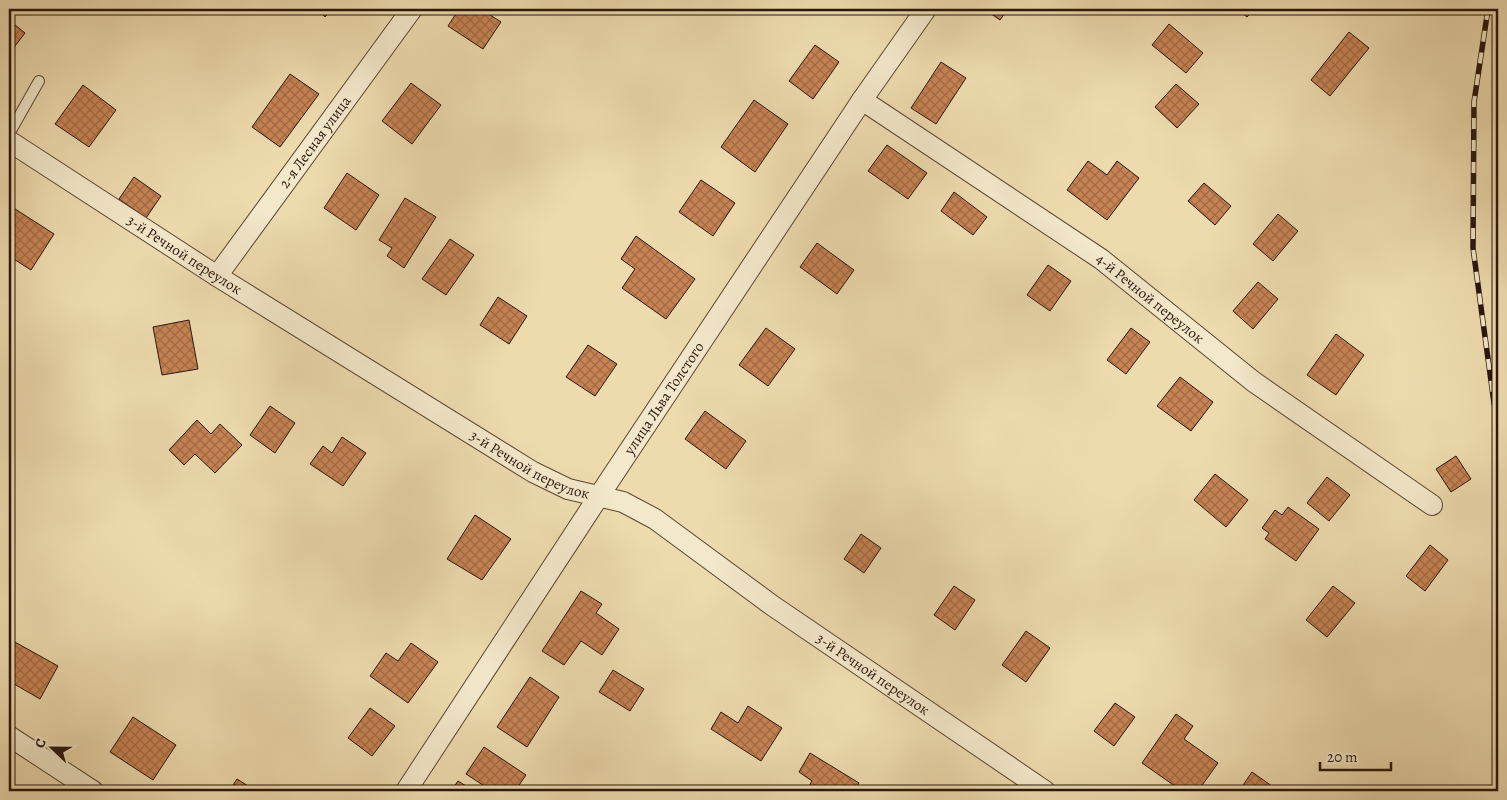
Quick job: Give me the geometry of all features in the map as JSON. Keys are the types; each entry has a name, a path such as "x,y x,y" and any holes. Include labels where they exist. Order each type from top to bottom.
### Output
{"street":[{"name":"2-я Лесная улица","path":"217,276 412,9"},
{"name":"улица Льва Толстого","path":"406,791 598,496 862,100 926,9"},
{"name":"4-й Речной переулок","path":"862,100 1101,259 1254,382 1432,505"},
{"name":"3-й Речной переулок","path":"9,141 217,276 533,472 568,489 624,502 656,519 774,606 1045,791"},
{"path":"9,736 93,791"}],"lane":[{"path":"9,134 39,81"}],"building":[{"path":"318,9 332,9 325,17"},
{"path":"459,9 481,9 501,22 483,49 448,26"},
{"path":"984,9 1008,9 1000,20"},
{"path":"1237,9 1254,9 1247,17"},
{"path":"9,20 25,33 9,54"},
{"path":"1169,24 1203,53 1186,73 1152,45"},
{"path":"1349,32 1369,48 1330,96 1311,80"},
{"path":"815,45 839,62 813,99 789,81"},
{"path":"941,62 966,78 936,124 911,108"},
{"path":"290,74 319,94 280,147 252,127"},
{"path":"411,83 441,105 412,144 382,121"},
{"path":"1176,84 1199,104 1177,128 1155,107"},
{"path":"83,85 116,110 89,147 55,124"},
{"path":"754,100 788,124 755,172 721,147"},
{"path":"887,145 927,173 908,199 868,171"},
{"path":"1088,161 1107,175 1117,161 1139,178 1107,220 1067,190"},
{"path":"347,173 379,195 356,230 324,208"},
{"path":"134,177 161,196 146,218 119,199"},
{"path":"701,180 735,203 713,236 679,212"},
{"path":"1204,183 1231,206 1215,225 1188,201"},
{"path":"954,192 987,217 973,235 941,211"},
{"path":"405,198 436,217 404,268 387,256 392,248 379,240"},
{"path":"9,205 54,234 31,270 9,256 14,247 9,244"},
{"path":"1278,214 1298,231 1273,261 1253,244"},
{"path":"636,236 695,279 666,319 622,288 635,269 621,259"},
{"path":"450,239 474,255 446,295 422,279"},
{"path":"817,243 854,270 837,294 800,267"},
{"path":"1048,265 1071,281 1050,311 1027,295"},
{"path":"1258,282 1278,299 1253,329 1233,311"},
{"path":"498,297 527,316 509,344 480,325"},
{"path":"189,320 198,369 162,375 153,327"},
{"path":"766,328 795,349 768,386 739,365"},
{"path":"1131,328 1150,342 1126,374 1107,360"},
{"path":"1336,334 1364,355 1336,395 1307,375"},
{"path":"588,345 617,364 595,396 566,377"},
{"path":"1180,377 1213,402 1191,431 1157,406"},
{"path":"270,406 295,423 275,453 250,435"},
{"path":"705,411 746,441 726,469 685,439"},
{"path":"197,420 211,434 220,424 242,445 215,473 195,454 184,465 169,450"},
{"path":"342,437 366,453 343,486 310,464 323,446 332,453"},
{"path":"1456,456 1471,479 1451,492 1436,469"},
{"path":"1215,474 1248,500 1226,527 1194,500"},
{"path":"1327,477 1350,495 1329,521 1307,503"},
{"path":"1288,507 1319,529 1296,561 1265,539 1269,533 1262,528 1275,510 1282,515"},
{"path":"475,515 511,539 482,580 447,559"},
{"path":"861,534 881,548 864,573 844,559"},
{"path":"1430,545 1448,560 1425,591 1406,576"},
{"path":"954,586 975,600 955,630 934,615"},
{"path":"1333,586 1355,603 1327,637 1306,620"},
{"path":"581,591 602,604 596,613 619,629 602,655 581,641 564,665 542,651"},
{"path":"1026,631 1050,648 1026,682 1002,665"},
{"path":"13,641 58,666 40,699 9,681 9,649"},
{"path":"411,643 438,662 408,703 370,676 386,653 398,661"},
{"path":"613,670 644,689 630,711 599,692"},
{"path":"530,677 559,697 527,747 497,727"},
{"path":"1115,703 1135,717 1114,746 1094,731"},
{"path":"748,706 782,728 761,761 711,729 721,712 738,723"},
{"path":"370,708 395,726 372,756 348,738"},
{"path":"1176,714 1193,726 1184,739 1218,763 1198,791 1182,791 1142,763"},
{"path":"133,717 176,745 153,780 110,752"},
{"path":"484,747 526,775 515,791 492,791 466,774"},
{"path":"810,753 859,783 854,791 806,791 812,781 799,772"},
{"path":"1252,772 1279,791 1239,791"},
{"path":"237,779 256,791 229,791"},
{"path":"458,781 474,791 451,791"}],"railway":[{"path":"1488,9 1474,102 1473,248 1494,403 1498,418"}]}
